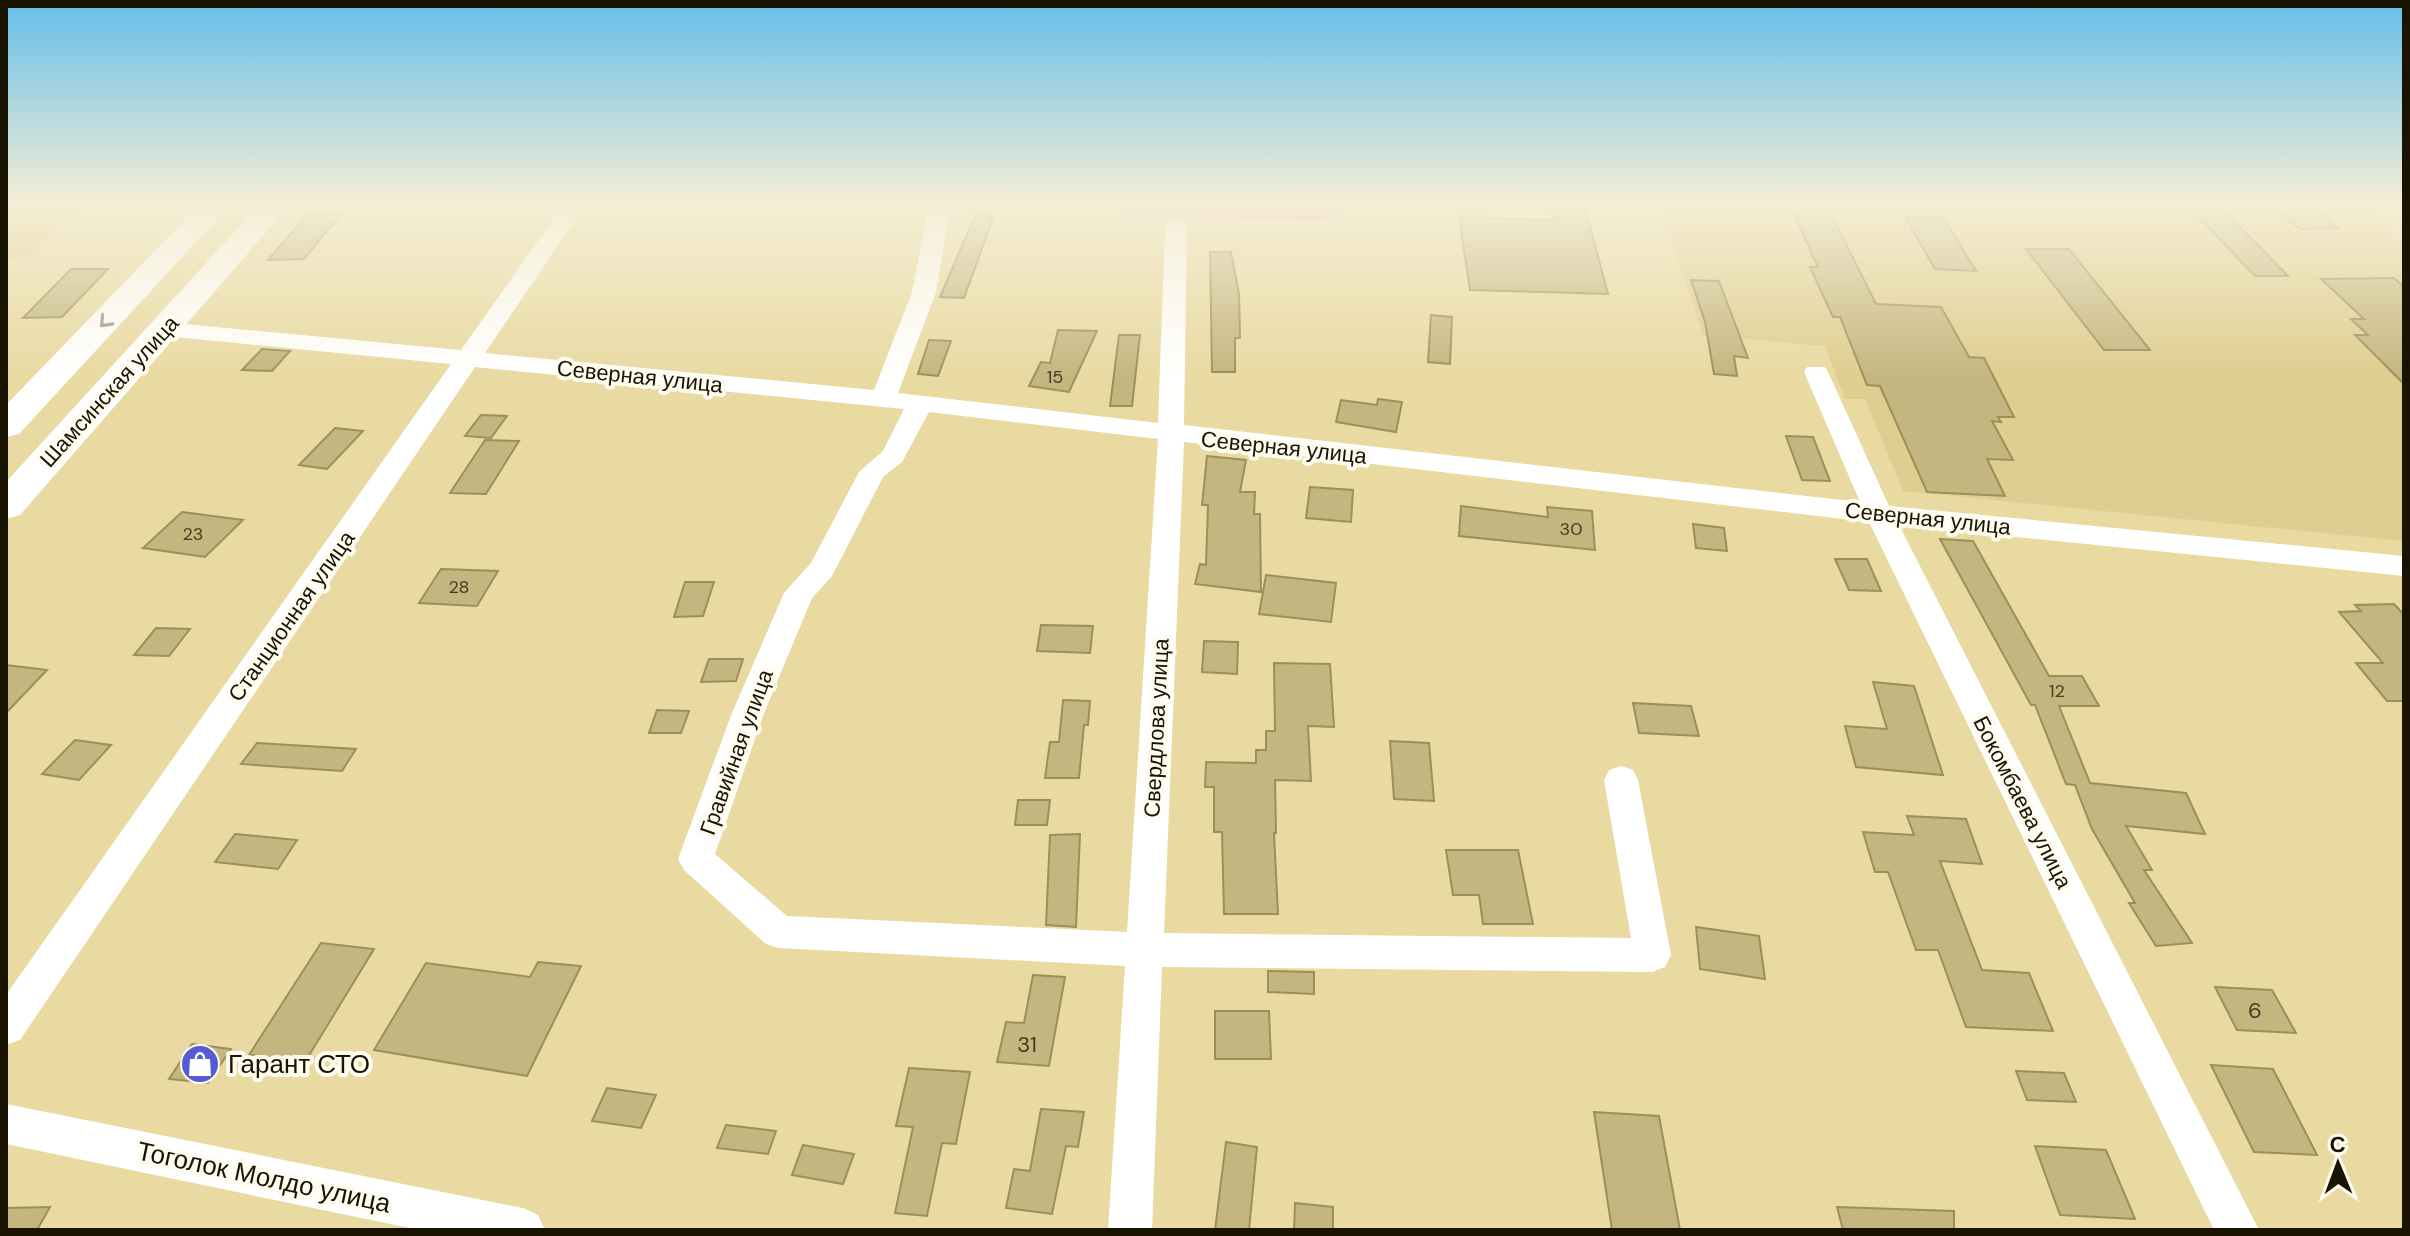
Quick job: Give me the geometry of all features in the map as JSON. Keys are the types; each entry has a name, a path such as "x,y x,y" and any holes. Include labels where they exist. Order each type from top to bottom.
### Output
{"main road":[{"path":"6,426 161,262"},
{"name":"Шамсинская улица","path":"6,506 224,262"}],"street":[{"name":"Станционная улица","path":"6,1027 535,262"},
{"path":"883,399 924,292 930,262"},
{"name":"Свердлова улица","path":"1130,1230 1171,434 1175,262"},
{"name":"Северная улица","path":"164,329 883,399 1879,514 2393,565"},
{"name":"Бокомбаева улица","path":"1816,372 1879,514 2237,1230"},
{"name":"Гравийная улица","path":"920,404 893,456 872,472 822,569 799,593 748,713 696,859 779,932 1144,950"},
{"path":"2393,565 2404,592"},
{"path":"1144,950 1652,955 1621,780"},
{"name":"Тоголок Молдо улица","path":"6,1124 523,1230"}],"shaded area":[{"path":"1678,262 2404,262 2404,541 1903,491 1865,399 1845,399 1825,346 1703,335"}],"building":[{"path":"955,262 977,262 964,298 940,297"},
{"path":"1210,262 1233,262 1239,294 1240,338 1235,338 1235,372 1212,372"},
{"path":"1466,262 1599,262 1608,294 1470,290"},
{"path":"1816,262 1855,262 1876,304 1941,307 1969,357 1984,358 2014,417 1998,417 2001,422 1992,421 2013,460 1987,459 2005,496 1927,492 1880,386 1867,385 1840,317 1833,317 1810,267 1818,267"},
{"path":"1931,262 1970,262 1976,271 1935,269"},
{"path":"2036,262 2079,262 2150,350 2104,350"},
{"path":"2241,262 2274,262 2288,276 2255,276"},
{"path":"71,269 108,269 62,317 23,318"},
{"path":"2394,278 2404,287 2404,384 2355,335 2368,335 2351,319 2364,319 2321,279"},
{"path":"1691,280 1719,281 1748,358 1734,356 1737,376 1714,374 1705,322"},
{"path":"1431,315 1452,317 1450,364 1428,362"},
{"path":"1058,330 1097,331 1069,392 1029,386 1041,362 1050,363"},
{"path":"1119,335 1140,335 1132,406 1110,406"},
{"path":"929,340 951,341 938,376 918,374"},
{"path":"262,349 290,351 272,371 242,370"},
{"path":"1378,399 1402,402 1396,432 1336,422 1341,400 1377,405"},
{"path":"481,415 507,416 491,438 465,436"},
{"path":"335,428 363,431 327,469 299,465"},
{"path":"1786,436 1813,437 1830,481 1802,480"},
{"path":"485,440 519,441 486,494 450,493"},
{"path":"1207,456 1246,460 1240,492 1255,492 1254,514 1260,514 1261,592 1195,584 1200,564 1206,565 1208,505 1202,505"},
{"path":"1310,487 1353,490 1351,522 1306,518"},
{"path":"1461,506 1548,517 1547,507 1592,511 1595,550 1459,536"},
{"path":"182,512 243,520 205,557 143,548"},
{"path":"1693,524 1724,528 1727,551 1696,548"},
{"path":"1940,539 1973,541 2049,676 2082,676 2099,706 2059,706 2090,783 2186,793 2205,834 2126,826 2152,870 2144,870 2192,943 2156,946 2129,903 2135,903 2092,829 2075,785 2066,784 2035,705 2031,705"},
{"path":"1835,559 1867,559 1881,591 1849,590"},
{"path":"441,569 498,571 477,606 419,603"},
{"path":"1266,575 1336,583 1331,622 1259,614"},
{"path":"685,582 714,582 703,616 674,617"},
{"path":"2394,604 2404,615 2404,701 2387,701 2356,663 2383,663 2339,612 2361,611 2355,605"},
{"path":"1041,625 1093,626 1090,653 1037,651"},
{"path":"156,628 190,629 169,656 134,655"},
{"path":"1204,641 1238,642 1237,674 1202,672"},
{"path":"709,659 743,659 736,681 701,682"},
{"path":"1274,663 1330,664 1334,727 1308,726 1311,781 1275,780 1278,914 1224,914 1222,832 1214,832 1214,787 1205,787 1206,762 1256,763 1256,750 1266,750 1266,731 1275,731"},
{"path":"6,665 47,670 6,713"},
{"path":"1873,682 1914,686 1943,775 1856,767 1845,726 1887,729"},
{"path":"1063,700 1090,701 1088,725 1084,725 1079,778 1045,778 1050,742 1059,742"},
{"path":"1633,703 1691,706 1699,736 1639,733"},
{"path":"657,710 689,711 681,733 649,733"},
{"path":"75,740 111,745 79,780 42,774"},
{"path":"1390,741 1429,743 1434,801 1394,799"},
{"path":"257,743 356,749 342,771 241,764"},
{"path":"1018,800 1050,800 1047,825 1015,825"},
{"path":"1907,816 1966,819 1982,864 1940,861 1982,970 2029,973 2053,1031 1966,1027 1938,950 1916,950 1888,872 1875,872 1863,832 1914,835"},
{"path":"235,834 297,840 278,869 215,862"},
{"path":"1080,834 1076,927 1046,925 1050,835"},
{"path":"1446,850 1518,850 1533,924 1483,924 1479,895 1453,895"},
{"path":"1696,927 1759,936 1765,979 1700,969"},
{"path":"321,943 374,949 305,1062 249,1055"},
{"path":"538,962 581,966 527,1076 374,1050 426,963 530,977"},
{"path":"1268,971 1314,972 1314,994 1268,992"},
{"path":"1033,975 1065,977 1049,1066 997,1062 1006,1022 1024,1023"},
{"path":"2215,987 2272,990 2296,1033 2237,1030"},
{"path":"1215,1011 1269,1011 1271,1059 1215,1059"},
{"name":"Гарант СТО","path":"192,1044 231,1049 208,1083 169,1079"},
{"path":"2211,1065 2273,1069 2317,1155 2254,1152"},
{"path":"909,1068 970,1072 956,1144 942,1143 927,1216 895,1213 913,1127 896,1126"},
{"path":"2016,1071 2064,1073 2076,1102 2027,1100"},
{"path":"607,1088 656,1095 641,1128 592,1121"},
{"path":"1041,1109 1084,1112 1078,1147 1066,1146 1052,1214 1006,1208 1014,1169 1030,1171"},
{"path":"1594,1112 1659,1116 1680,1230 1612,1230"},
{"path":"726,1125 776,1131 768,1154 717,1148"},
{"path":"1226,1142 1257,1147 1249,1230 1215,1230"},
{"path":"803,1145 854,1154 843,1184 792,1175"},
{"path":"2035,1146 2106,1150 2135,1219 2060,1215"},
{"path":"1295,1203 1333,1207 1333,1230 1294,1230"},
{"path":"50,1207 37,1230 6,1230 6,1208"},
{"path":"1837,1207 1954,1211 1954,1230 1843,1230"}],"place":[{"name":"Гарант СТО","path":"200,1064"}]}
